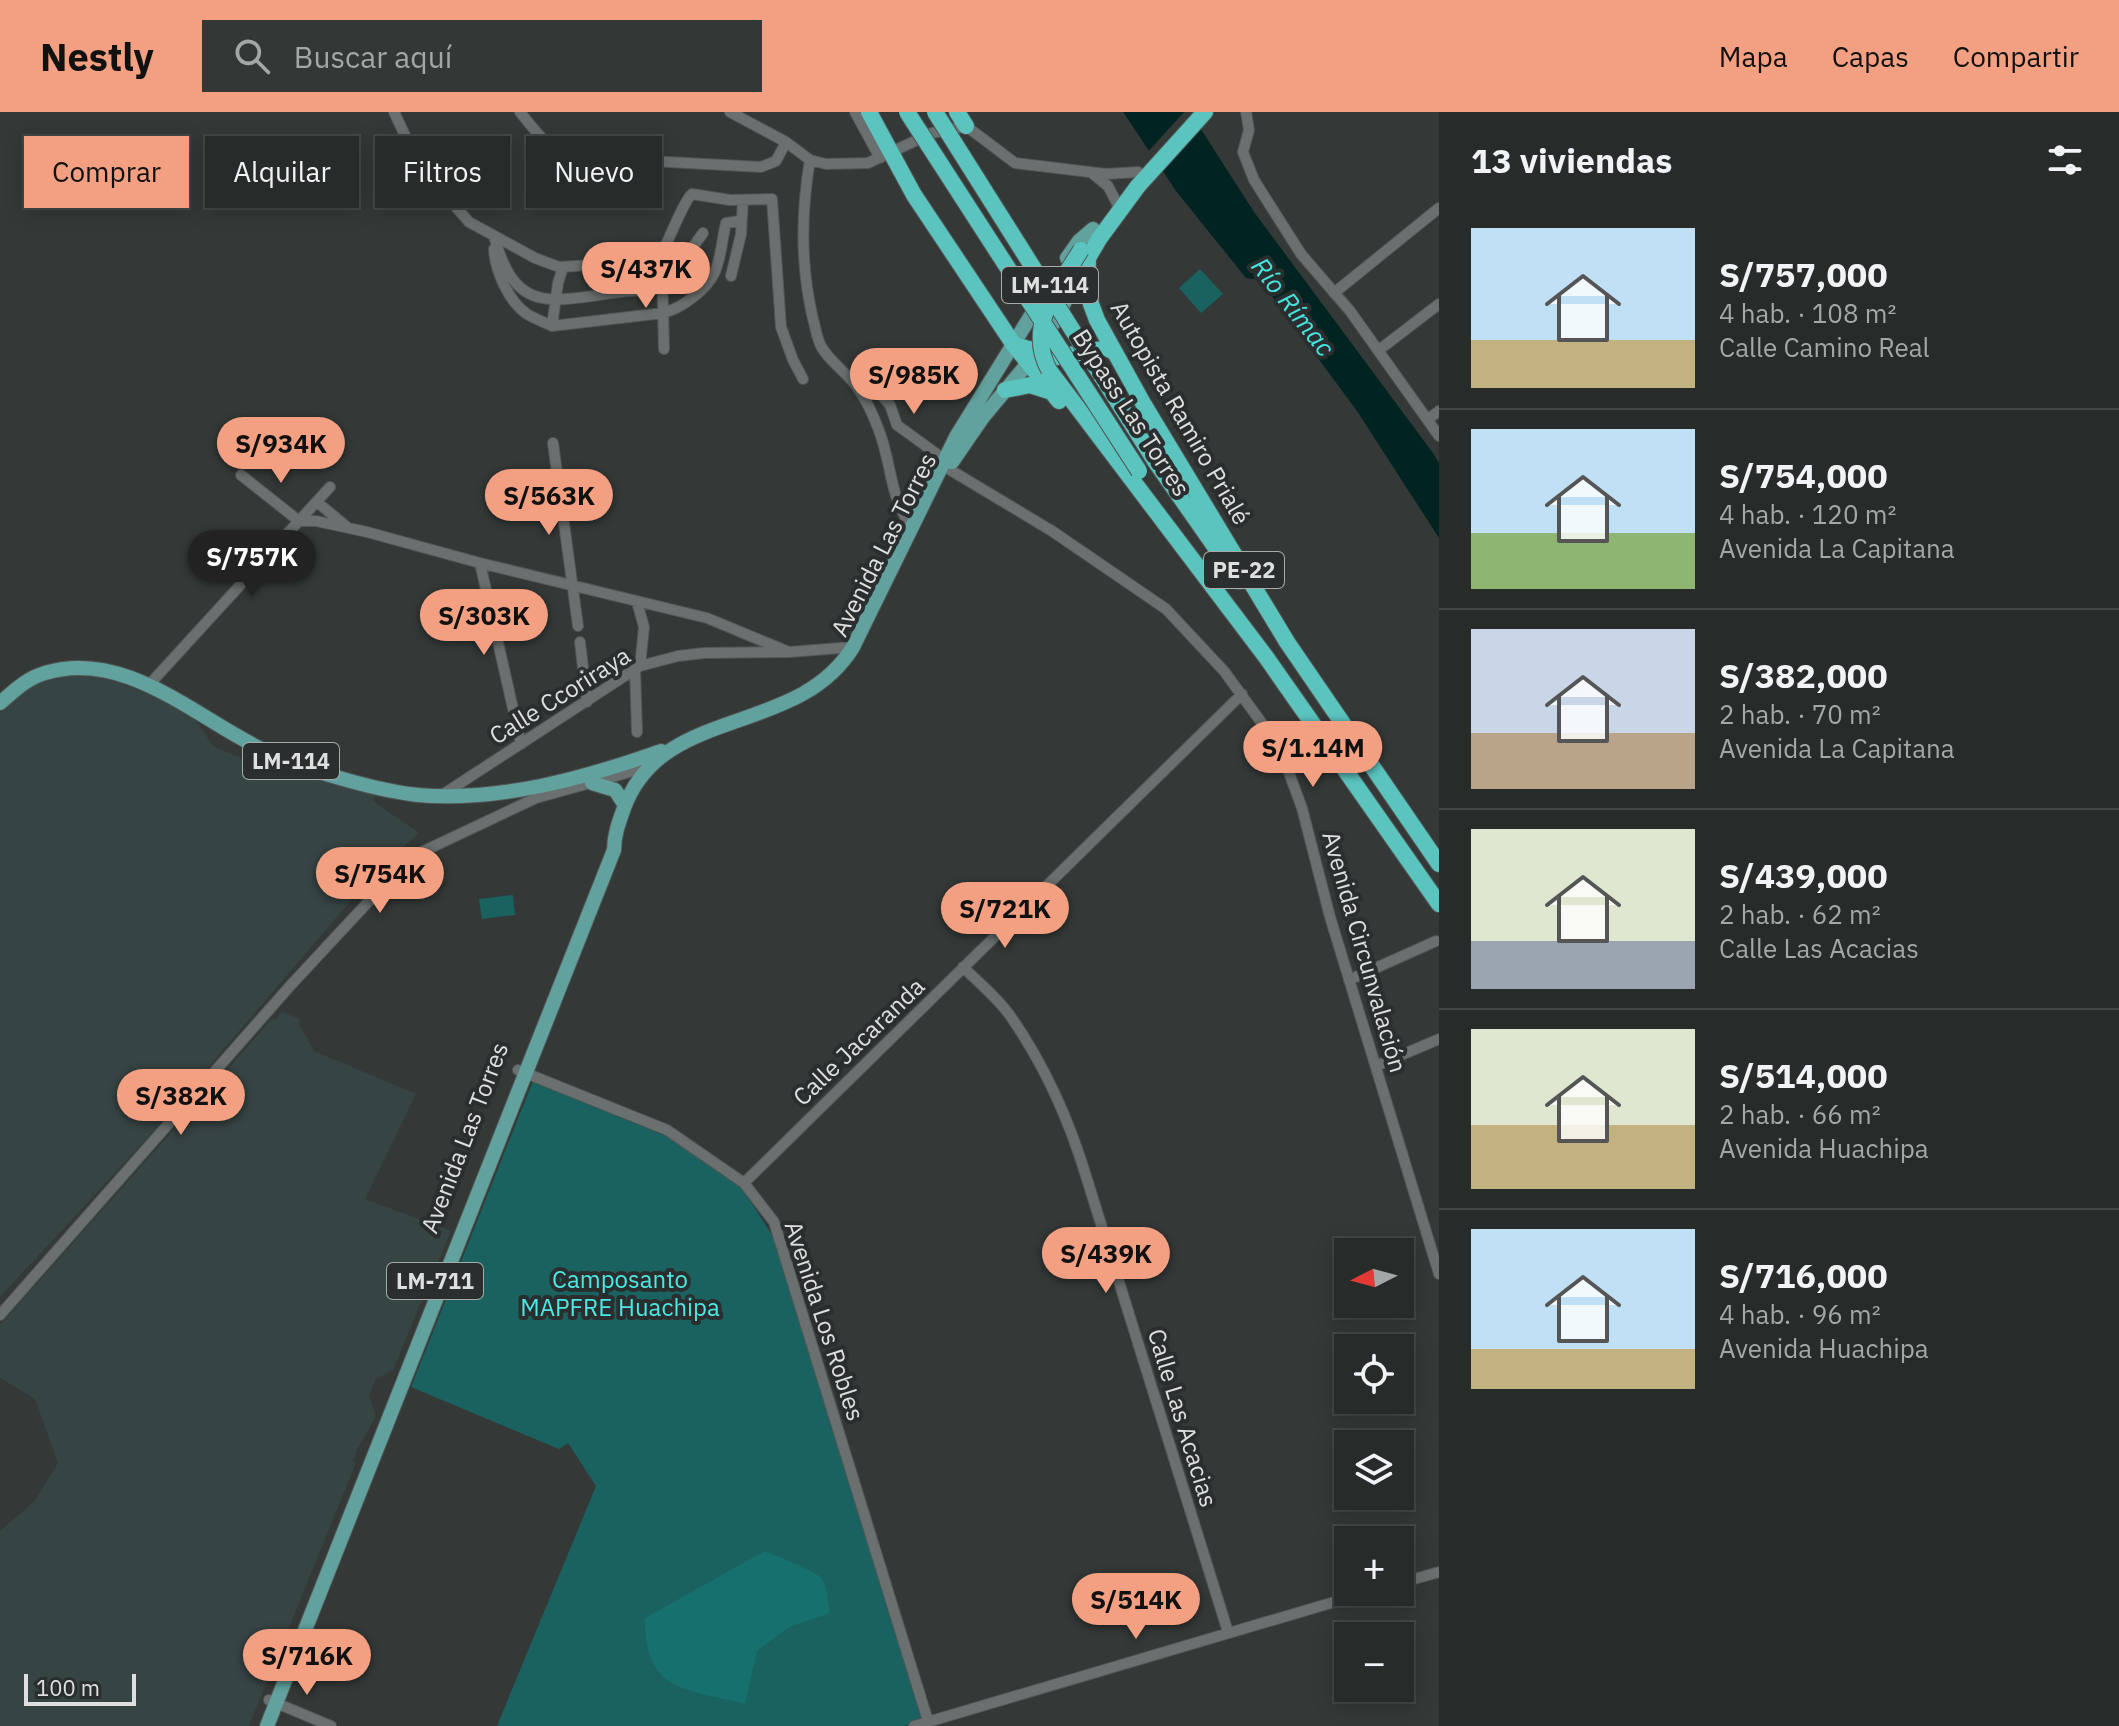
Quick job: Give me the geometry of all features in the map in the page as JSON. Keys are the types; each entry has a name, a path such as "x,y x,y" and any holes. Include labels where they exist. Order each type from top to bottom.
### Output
{"highway":[{"path":"869,112 886,156 1014,345 1033,357 1051,392 1190,557"},
{"name":"Bypass Las Torres","path":"907,112 1139,471 1266,657"},
{"name":"Bypass Las Torres","path":"935,112 1155,461 1256,605 1287,642"},
{"name":"Avenida Las Torres","path":"1093,229 1192,112"},
{"name":"Avenida Las Torres","path":"1142,172 1205,112"},
{"name":"Avenida Las Torres","path":"1085,254 1117,203"},
{"name":"PE-22","path":"1093,229 1085,254 1051,297 1042,319 1041,349 1049,370 1266,657 1439,904"},
{"name":"Autopista Ramiro Prialé","path":"1085,254 1091,304 1114,352 1287,642 1439,864"},
{"path":"1033,357 1058,357 1107,348 1114,352"},
{"path":"1005,390 1030,385 1051,392"}],"main road":[{"name":"Avenida Las Torres","path":"651,763 799,705 838,678 865,640 956,437 1071,251 1093,229"},
{"name":"Avenida Las Torres","path":"258,1726 272,1701 522,1071 606,847 614,837 634,786 651,763 673,746 808,692 832,675 853,647 911,526 945,464 1033,357 1085,254"},
{"name":"LM-114","path":"0,703 24,682 45,672 84,668 119,672 276,756 340,777 415,795 491,793 549,785 608,769 673,746"},
{"path":"608,769 622,775 634,786"},
{"path":"592,783 615,790 625,805"},
{"name":"Avenida Las Torres","path":"267,1726 272,1701"}],"street":[{"path":"394,112 410,146 466,221 535,258 563,267 658,261"},
{"path":"520,112 544,142 576,157 761,167 776,161 786,142"},
{"path":"730,112 786,142 810,160 826,164 868,163 964,117 1015,163 1091,172 1142,172"},
{"path":"855,112 886,156"},
{"path":"1246,112 1249,130 1244,159 1301,254 1379,350 1439,436"},
{"path":"810,160 804,252 809,300 818,340 868,404 880,431 895,498 911,526"},
{"path":"1091,172 1108,186 1117,203"},
{"path":"658,261 671,238 686,198 692,194 773,200 781,327 803,379"},
{"path":"731,276 741,230 743,200"},
{"path":"1334,293 1439,208"},
{"path":"494,236 494,257 509,294 525,313 552,326 663,313 680,307 713,278 719,266 726,223 740,221"},
{"path":"494,236 504,265 515,282 533,295 556,301 674,285 703,233"},
{"path":"658,261 662,268 664,349"},
{"path":"552,326 563,267"},
{"path":"1379,350 1439,304"},
{"name":"Avenida Circunvalación","path":"874,387 890,405 897,425 945,464 1160,604 1189,631 1242,694 1269,733 1290,774 1439,1274"},
{"path":"1428,419 1439,411"},
{"path":"553,443 578,626"},
{"path":"241,475 299,521 347,527 707,618 789,652"},
{"path":"148,686 330,487"},
{"path":"317,502 347,527"},
{"path":"480,563 521,744"},
{"path":"637,602 644,627 638,667 637,732"},
{"path":"580,642 587,702"},
{"name":"Calle Ccoriraya","path":"440,796 638,667 678,656 853,647"},
{"name":"Calle Jacaranda","path":"744,1183 1242,694"},
{"path":"0,1315 290,986 409,858 536,798 622,775 651,763"},
{"path":"1349,980 1436,941"},
{"name":"Calle Las Acacias","path":"963,967 1010,1014 1050,1082 1065,1117 1091,1190 1228,1632"},
{"path":"1376,1066 1439,1039"},
{"name":"Avenida Los Robles","path":"522,1071 667,1130 744,1183 774,1222 928,1721"},
{"path":"1414,1579 1439,1572"},
{"path":"914,1726 1334,1602"},
{"path":"272,1701 331,1726"}],"shaded area":[{"path":"79,673 130,681 194,718 214,747 239,757 253,768 283,774 296,771 377,792 373,801 419,833 378,869 149,1136 0,1297 0,712 35,683"},
{"path":"282,1012 300,1019 299,1024 314,1051 416,1094 365,1199 451,1231 393,1370 376,1379 369,1396 376,1416 358,1448 353,1461 356,1463 249,1726 0,1726 0,1531 34,1502 58,1463 35,1399 0,1378 0,1325 272,1019"},
{"path":"765,1551 820,1576 826,1588 830,1613 789,1627 757,1651 745,1704 687,1690 660,1674 652,1661 645,1618"}],"green space":[{"path":"1200,269 1223,294 1201,313 1179,288"},
{"path":"513,895 515,915 482,919 479,899"},
{"name":"Camposanto MAPFRE Huachipa","path":"533,1081 668,1137 740,1185 777,1243 923,1712 918,1722 904,1726 497,1726 596,1486 568,1443 559,1449 411,1387"}],"water":[{"name":"Río Rímac","path":"1123,112 1190,112 1254,212 1439,463 1439,538 1357,411 1260,280 1246,278 1176,191"}],"pier":[{"path":"1184,112 1194,112 1159,173 1146,154"}]}
